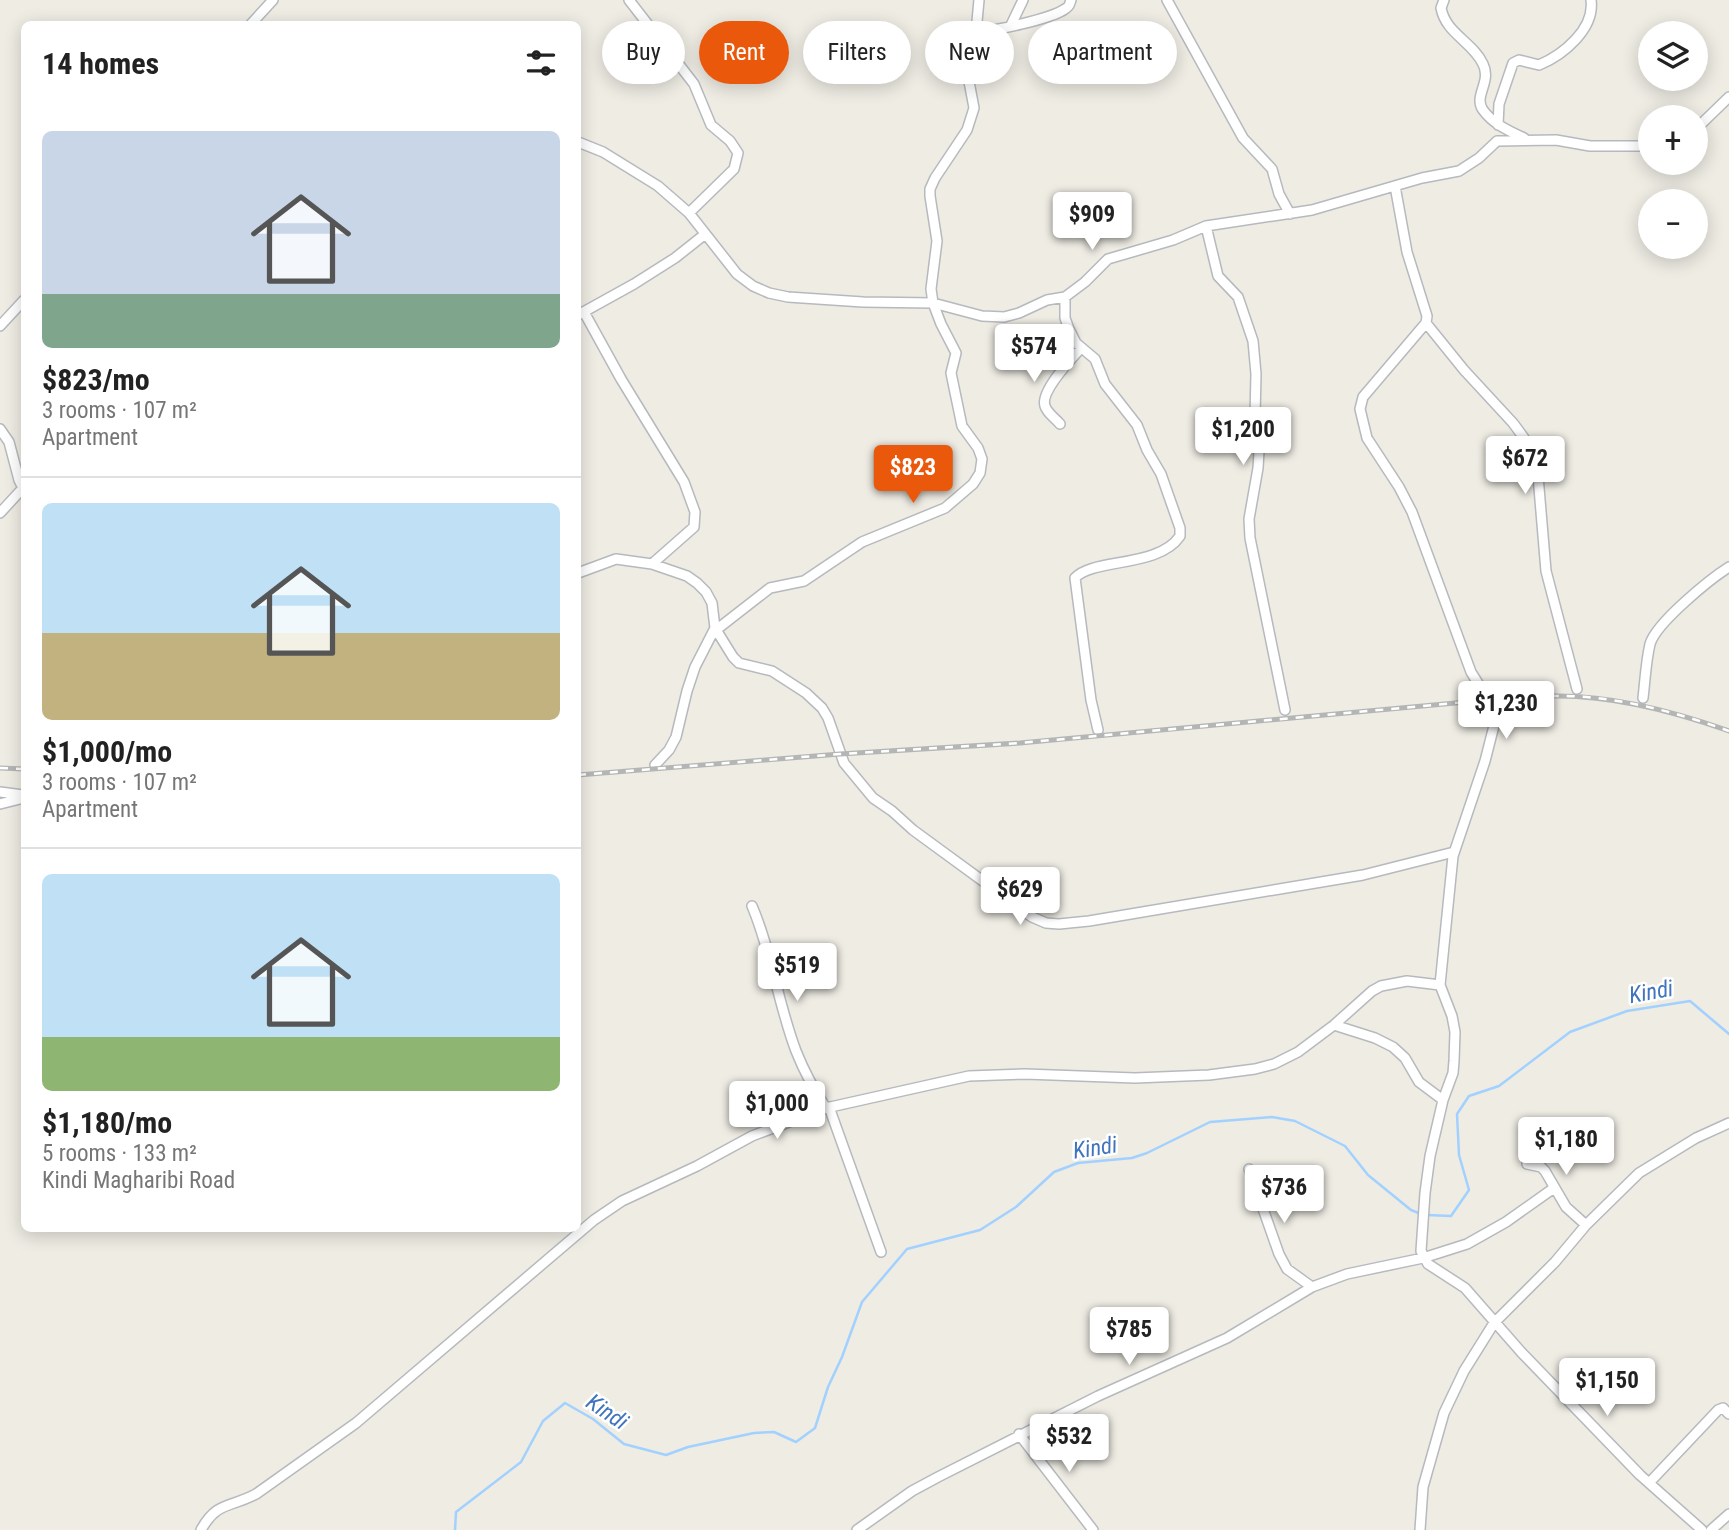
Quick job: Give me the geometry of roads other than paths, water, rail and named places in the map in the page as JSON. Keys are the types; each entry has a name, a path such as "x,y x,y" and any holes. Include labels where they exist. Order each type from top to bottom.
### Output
{"street":[{"path":"254,21 273,0"},
{"path":"629,0 694,84 711,125 730,141 738,153 734,169 689,213"},
{"path":"977,21 979,0"},
{"path":"1013,21 1023,0"},
{"path":"1014,24 1059,12 1065,9 1071,0"},
{"path":"1167,0 1243,138 1272,169 1279,194 1290,214"},
{"path":"1444,0 1441,8 1449,27 1477,54 1487,75 1480,103 1482,109 1498,125 1528,140"},
{"path":"1498,125 1499,104 1513,63 1520,60 1539,65 1558,54 1583,31 1590,17 1591,0"},
{"path":"655,765 669,750 676,737 695,667 716,629 770,588 804,581 862,542 945,508 973,484 981,473 980,453 962,426 952,385 951,373 956,353 941,324 931,289 937,241 930,189 967,130 974,108 969,84"},
{"path":"1708,119 1727,103"},
{"path":"581,143 633,169 668,194 689,213 737,274 752,286 769,293 788,297 863,302 933,303 982,316 1004,317 1047,300 1065,297 1108,260 1173,240 1206,226 1290,214 1459,171 1479,158 1497,141 1556,140 1590,146 1638,146"},
{"path":"1395,186 1407,251 1427,316 1426,323 1360,403 1367,438 1412,512 1471,672 1497,714 1485,761 1454,852 1440,985 1455,1032 1453,1073 1443,1100 1430,1156 1421,1251 1428,1264 1465,1288 1494,1323 1649,1483 1702,1530"},
{"path":"1206,226 1217,276 1238,297 1253,341 1259,451 1249,519 1250,538 1285,710"},
{"path":"652,564 694,527 695,512 684,482 581,314 675,258 705,235"},
{"path":"1065,297 1065,318 1069,330 1081,348 1095,359 1105,384 1137,425 1161,474 1180,528 1180,536 1168,548 1128,562 1085,571 1075,578 1091,700 1098,730"},
{"path":"0,326 21,303"},
{"path":"1426,323 1464,370 1513,423 1532,456 1538,476 1546,571 1577,689"},
{"path":"1060,424 1047,410 1043,403 1044,398 1081,348"},
{"path":"0,429 9,442 21,480"},
{"path":"0,513 21,492"},
{"path":"581,572 616,559 652,564 687,576 706,592 712,603 716,629 733,657 739,663 772,671 814,699 828,718 844,763 880,803 1032,917 1046,923 1089,921 1234,899 1363,876 1454,852"},
{"path":"1643,698 1653,636 1707,583 1729,567"},
{"path":"0,792 21,796"},
{"path":"0,804 21,798"},
{"path":"752,906 762,930 796,1049 807,1077 828,1108 881,1252"},
{"path":"581,1231 622,1201 697,1166 752,1136 828,1108 969,1076 1025,1074 1135,1078 1209,1075 1255,1069 1287,1059 1381,986 1407,981 1440,985"},
{"path":"1334,1025 1393,1047 1405,1058 1419,1082 1443,1100"},
{"path":"1420,1530 1423,1487 1444,1413 1464,1371 1494,1323 1639,1173 1696,1138 1729,1123"},
{"path":"1528,1164 1541,1167 1566,1207 1587,1225"},
{"path":"1249,1169 1279,1254 1287,1269 1312,1287"},
{"path":"857,1530 912,1491 1019,1434 1227,1338 1312,1287 1359,1271 1423,1258 1468,1244 1506,1222 1554,1188"},
{"path":"201,1530 219,1507 241,1502 256,1494 356,1423 580,1232"},
{"path":"1649,1483 1718,1410 1723,1408 1729,1414"},
{"path":"1019,1434 1093,1530"},
{"path":"1711,1530 1729,1514"}],"waterway":[{"name":"Kindi","path":"1427,1215 1451,1216 1469,1190 1459,1155 1457,1114 1469,1096 1499,1086 1570,1032 1627,1011 1690,1001 1729,1034"},
{"name":"Kindi","path":"455,1530 456,1512 521,1462 543,1421 565,1403 593,1419 624,1444 666,1455 688,1447 754,1433 774,1432 796,1442 815,1428 828,1387 862,1302 907,1249 980,1230 1016,1207 1054,1172 1078,1163 1132,1158 1210,1122 1272,1117 1295,1121 1345,1146 1368,1175 1411,1210 1421,1214"}],"railway":[{"path":"581,775 1020,743 1537,696 1575,696 1620,701 1665,711 1729,731"},
{"path":"0,768 21,769"}]}
